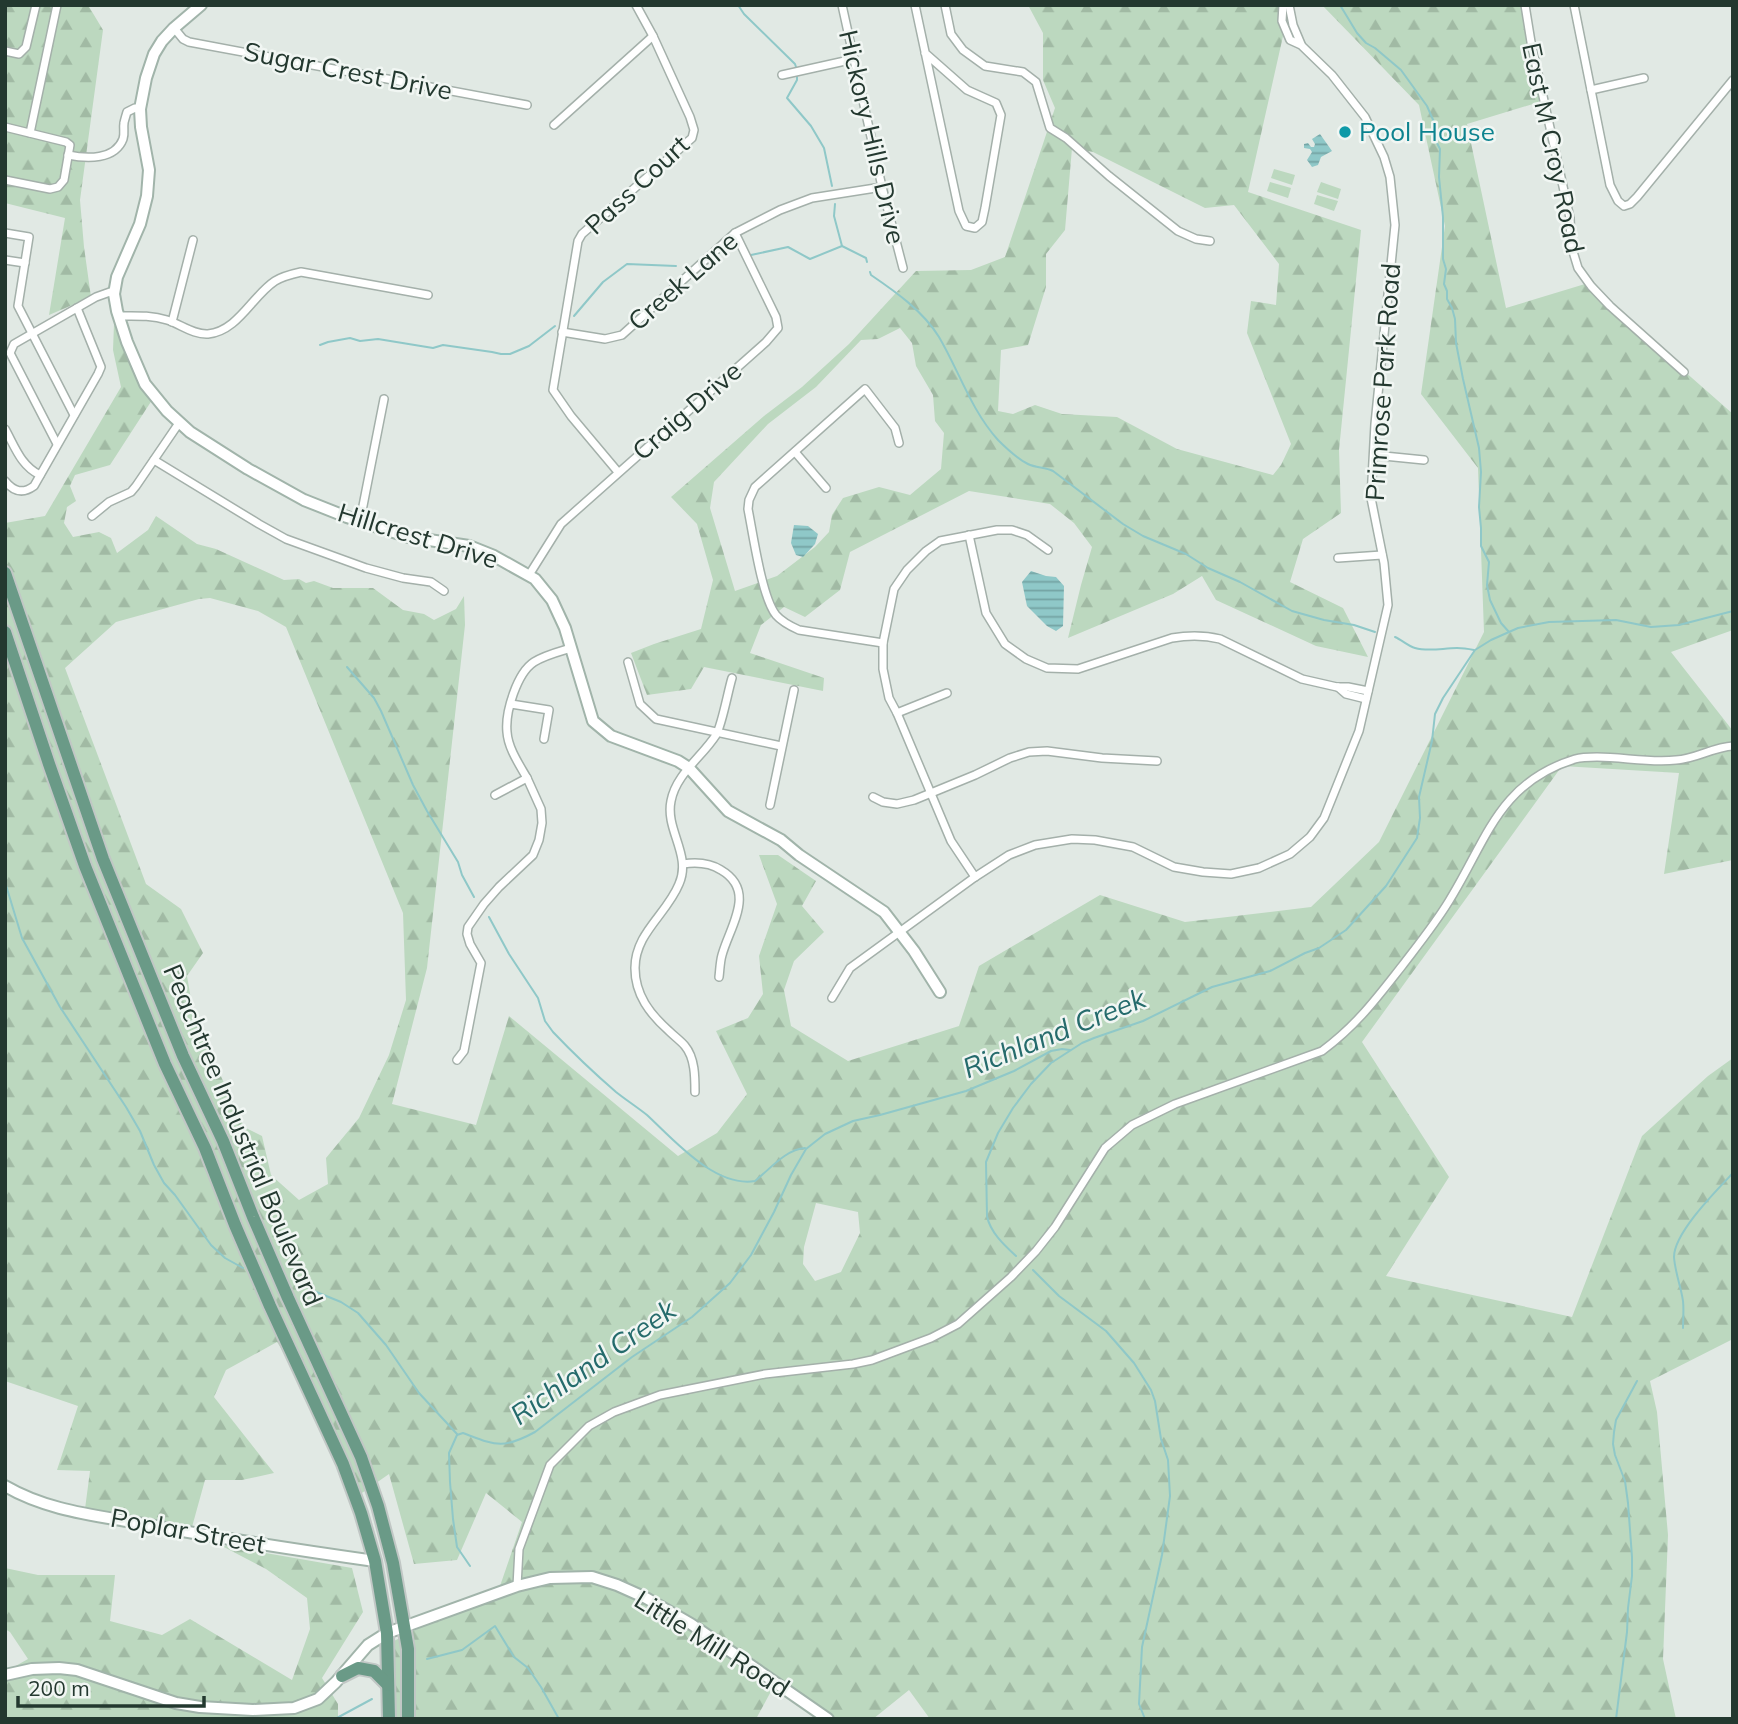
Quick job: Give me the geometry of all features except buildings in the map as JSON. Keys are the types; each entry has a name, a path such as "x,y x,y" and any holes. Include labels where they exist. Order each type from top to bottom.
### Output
{"main road":[{"name":"Peachtree Industrial Boulevard","path":"5,573 103,859 183,1056 223,1140 273,1264 361,1457 393,1563 408,1649 408,1719"},
{"name":"Peachtree Industrial Boulevard","path":"5,632 85,866 165,1064 205,1148 255,1271 343,1464 361,1513 374,1561 387,1633 388,1719"},
{"path":"255,1271 273,1264"},
{"path":"342,1676 358,1668 374,1671 388,1685"}],"street":[{"path":"5,51 19,54 26,47 36,5"},
{"path":"30,133 57,5"},
{"name":"Hillcrest Drive","path":"201,5 162,41 154,54 140,109 149,170 147,197 139,224 117,276 114,294 127,342 145,384 179,423 218,450 304,500 409,537 469,546 529,575 545,589 565,628 593,721 611,736 678,761 689,768 727,811 773,835 884,912 914,951 940,992"},
{"name":"Pass Court","path":"618,472 553,390 578,241 692,138 694,130 653,36 636,5"},
{"name":"Hickory Hills Drive","path":"842,5 882,187 903,268"},
{"path":"915,5 925,53 959,211 966,226 975,228 982,222 1001,115 996,103 974,94 925,53"},
{"path":"944,5 951,34 963,50 985,66 1023,72 1036,82 1050,128 1066,138 1178,231 1196,239 1210,241"},
{"name":"Primrose Park Road","path":"832,998 850,968 975,877 1009,855 1035,845 1072,839 1095,840 1133,847 1174,867 1231,874 1259,868 1290,853 1310,837 1324,818 1359,731 1388,605 1371,498 1375,424 1395,225 1390,177 1384,157 1365,117 1336,80 1301,45 1290,40 1282,21 1283,5"},
{"name":"Primrose Park Road","path":"1289,5 1301,45"},
{"name":"East M Croy Road","path":"1525,5 1570,218 1571,245 1578,268 1610,306 1684,372"},
{"path":"1574,5 1611,185 1618,201 1624,206 1637,197 1733,80"},
{"name":"Sugar Crest Drive","path":"174,29 189,42 527,105"},
{"path":"555,125 653,36"},
{"path":"782,75 854,59"},
{"path":"1591,90 1644,78"},
{"path":"68,155 80,158 106,156 116,150 125,133 127,112 140,109"},
{"path":"5,127 70,145 64,180 58,187 50,189 5,180"},
{"name":"Creek Lane","path":"562,332 604,340 622,335 735,233 780,210 812,198 882,187"},
{"path":"5,233 29,237 18,306 74,415"},
{"name":"Craig Drive","path":"529,575 561,524 766,342 778,328 776,317 735,233"},
{"path":"172,322 193,240"},
{"path":"5,260 25,263"},
{"path":"119,316 143,315 210,334 227,327 274,282 300,272 428,295"},
{"path":"57,444 10,353 14,344 96,297 110,292 114,294"},
{"path":"5,481 18,492 27,491 34,486 101,368 77,308"},
{"path":"883,643 799,630 783,622 771,608 765,590 748,500 755,487 865,389 895,428 900,443"},
{"path":"360,521 384,399"},
{"path":"92,516 109,502 131,492 179,423"},
{"path":"5,429 23,462 40,475"},
{"path":"795,452 826,488"},
{"path":"1374,455 1424,460"},
{"path":"155,460 286,540 366,568 431,582 444,591"},
{"path":"975,877 951,841 897,713 888,698 883,669 883,643 894,589 907,570 940,541 997,530 1012,530 1027,535 1048,550"},
{"path":"969,535 986,613 1005,644 1026,659 1047,668 1078,669 1172,638 1205,635 1220,639 1302,679 1348,687 1367,695"},
{"path":"1338,558 1382,555"},
{"path":"457,1060 464,1051 481,963 470,944 468,927 499,887 533,855 542,822 541,810 510,747 507,731 513,694 521,676 533,662 570,648"},
{"path":"628,662 640,704 656,719 781,746"},
{"path":"695,1092 694,1065 686,1047 651,1015 641,998 635,968 639,944 680,883 683,864 670,817 671,800 677,784 718,733 732,678"},
{"path":"770,805 794,690"},
{"path":"897,713 947,693"},
{"path":"512,704 549,710 544,739"},
{"path":"517,1586 519,1549 550,1465 589,1426 614,1412 660,1395 765,1374 872,1360 931,1338 958,1324 1012,1277 1036,1251 1055,1227 1105,1148 1132,1125 1175,1104 1322,1051 1342,1036 1366,1013 1426,934 1449,901 1503,807 1523,786 1553,767 1579,757 1678,761 1721,746 1733,746"},
{"path":"873,797 897,804 914,800 1010,758 1030,752 1047,751 1157,761"},
{"path":"495,796 527,778"},
{"path":"683,864 702,863 719,868 730,876 740,894 739,911 721,957 719,977"},
{"name":"Poplar Street","path":"5,1486 32,1500 56,1508 190,1533 374,1561"},
{"name":"Little Mill Road","path":"5,1675 32,1669 77,1670 176,1703 262,1710 294,1708 318,1699 368,1645 387,1633 517,1586 550,1578 592,1577 646,1598 687,1622 828,1719"}],"green space":[{"path":"5,5 88,5 103,30 80,200 91,297 49,315 65,218 5,203"},
{"path":"1028,5 1290,5 1248,192 1361,230 1339,450 1341,513 1303,539 1290,582 1343,608 1368,657 1316,646 1216,600 1202,576 1173,594 1068,638 1092,547 1074,523 1050,504 969,491 850,552 840,590 805,617 784,607 761,625 750,653 824,678 823,691 704,667 691,689 647,695 631,653 701,629 713,580 697,524 671,497 849,344 916,271 971,270 1005,257 1055,108 1043,80 1043,33","holes":["1072,148 1093,152 1205,208 1234,205 1279,264 1276,305 1251,301 1247,333 1291,444 1273,475 1177,449 1117,417 1062,414 1035,405 1013,414 998,411 1001,350 1028,345 1046,287 1046,254 1065,230","900,328 912,343 916,366 933,395 935,421 944,433 941,469 910,495 879,487 843,498 832,515 829,532 815,547 777,576 735,591 710,508 714,482 768,424 816,387 861,340 878,339"]},
{"path":"1322,5 1526,5 1546,100 1467,124 1506,308 1585,284 1733,414 1733,630 1671,652 1733,731 1733,860 1664,874 1679,773 1562,766 1362,1042 1449,1177 1386,1276 1572,1317 1642,1136 1708,1076 1733,1058 1733,1339 1650,1381 1657,1412 1668,1535 1663,1659 1676,1719 930,1719 909,1690 873,1719 832,1719 776,1682 756,1719 395,1719 392,1642 500,1586 522,1522 486,1493 457,1560 414,1564 389,1474 359,1495 302,1381 277,1342 226,1370 214,1397 274,1473 242,1480 205,1480 192,1527 85,1509 90,1471 57,1470 78,1406 5,1381 5,523 45,516 121,387 113,350 114,324 147,391 154,397 110,465 75,475 70,486 76,501 67,507 64,523 73,537 99,532 111,538 117,553 148,530 156,516 197,544 216,549 284,580 299,579 306,583 314,581 333,588 373,588 403,610 424,614 434,620 456,609 464,596 465,625 427,968 392,1104 476,1125 509,1016 678,1156 717,1133 747,1094 716,1031 748,1018 763,994 759,956 777,904 759,855 778,855 816,881 802,906 824,932 794,961 784,990 791,1026 848,1061 959,1026 979,966 1100,895 1185,922 1311,907 1379,842 1484,632 1478,468 1421,394 1445,226 1419,105","holes":["210,598 258,611 286,627 403,913 406,1000 389,1055 359,1118 326,1158 328,1184 299,1200 271,1175 262,1136 244,1127 194,1017 187,976 203,953 181,909 146,884 65,668 116,622","816,1203 858,1212 860,1233 841,1272 815,1281 803,1264 804,1247"]},
{"path":"1274,169 1295,175 1292,185 1271,178"},
{"path":"1270,182 1291,188 1288,198 1267,191"},
{"path":"1321,182 1341,189 1338,199 1317,192"},
{"path":"1317,195 1338,201 1334,211 1314,204"},
{"path":"220,1545 352,1568 363,1612 322,1678 338,1704 338,1719 5,1719 5,1672 28,1659 10,1632 5,1629 5,1568 38,1575 115,1575 110,1621 162,1635 190,1619 292,1680 310,1629 307,1598 266,1569"}],"water":[{"path":"1320,134 1332,151 1321,157 1318,165 1312,167 1307,160 1312,152 1304,148 1304,144 1308,143 1314,147 1312,139"},
{"path":"794,525 808,526 818,534 815,544 803,557 796,555 791,543"},
{"path":"1031,571 1056,577 1064,586 1063,626 1056,631 1027,606 1022,582"}],"waterway":[{"path":"738,5 796,67"},
{"path":"1340,5 1366,43 1401,70 1427,106 1434,122 1435,139 1440,149 1443,259 1446,269 1444,284 1455,319 1456,343 1479,448 1481,546 1489,562 1487,585 1490,600 1501,623 1509,632"},
{"path":"797,77 787,98 811,126 824,148 832,186"},
{"path":"835,204 834,216 842,246 866,258 867,262"},
{"path":"751,255 788,247 810,259 842,246"},
{"path":"574,316 603,282 627,264 676,266"},
{"path":"870,272 933,328 980,416 998,440 1020,459 1053,471 1143,536 1186,554 1292,611 1375,632"},
{"path":"320,345 350,338 360,341 378,339 433,348 443,345 510,354 529,346 555,326"},
{"name":"Richland Creek","path":"1016,1256 998,1238 987,1216 986,1162 998,1133 1031,1084 1051,1063 1082,1043 1143,1021 1212,987 1270,971 1319,948 1346,930 1386,886 1417,838 1419,797 1432,741 1435,714 1475,650 1518,628 1549,622 1616,620 1651,627 1679,625 1733,611"},
{"path":"1395,637 1420,649 1474,650"},
{"path":"347,667 374,698 413,785 458,862 474,897"},
{"path":"5,882 22,938 60,1007 140,1131 164,1183 211,1245 225,1258 243,1268"},
{"path":"489,917 538,998 545,1021 553,1032 608,1085 647,1115 696,1160 725,1177 755,1181 791,1152 805,1148"},
{"name":"Richland Creek","path":"457,1435 463,1433 499,1444 524,1438 632,1357 692,1317 730,1283 751,1255 806,1149 825,1134 853,1121 966,1091 1014,1071 1051,1051 1070,1050"},
{"path":"1683,1328 1683,1301 1674,1257 1676,1247 1697,1213 1733,1173"},
{"path":"1033,1270 1059,1296 1106,1331 1134,1363 1155,1401 1161,1439 1168,1460 1170,1496 1162,1555 1142,1647 1139,1704 1145,1719"},
{"path":"309,1289 341,1302 358,1313 386,1345 419,1393 457,1434"},
{"path":"1616,1719 1627,1632 1632,1557 1625,1481 1613,1444 1616,1420 1637,1381"},
{"name":"Richland Creek","path":"457,1435 449,1453 453,1519 457,1547 470,1566"},
{"name":"Richland Creek","path":"427,1659 462,1650 495,1626 514,1657 528,1668 559,1719"},
{"path":"335,1719 372,1699"}],"place":[{"name":"Pool House","path":"1345,132"}]}
